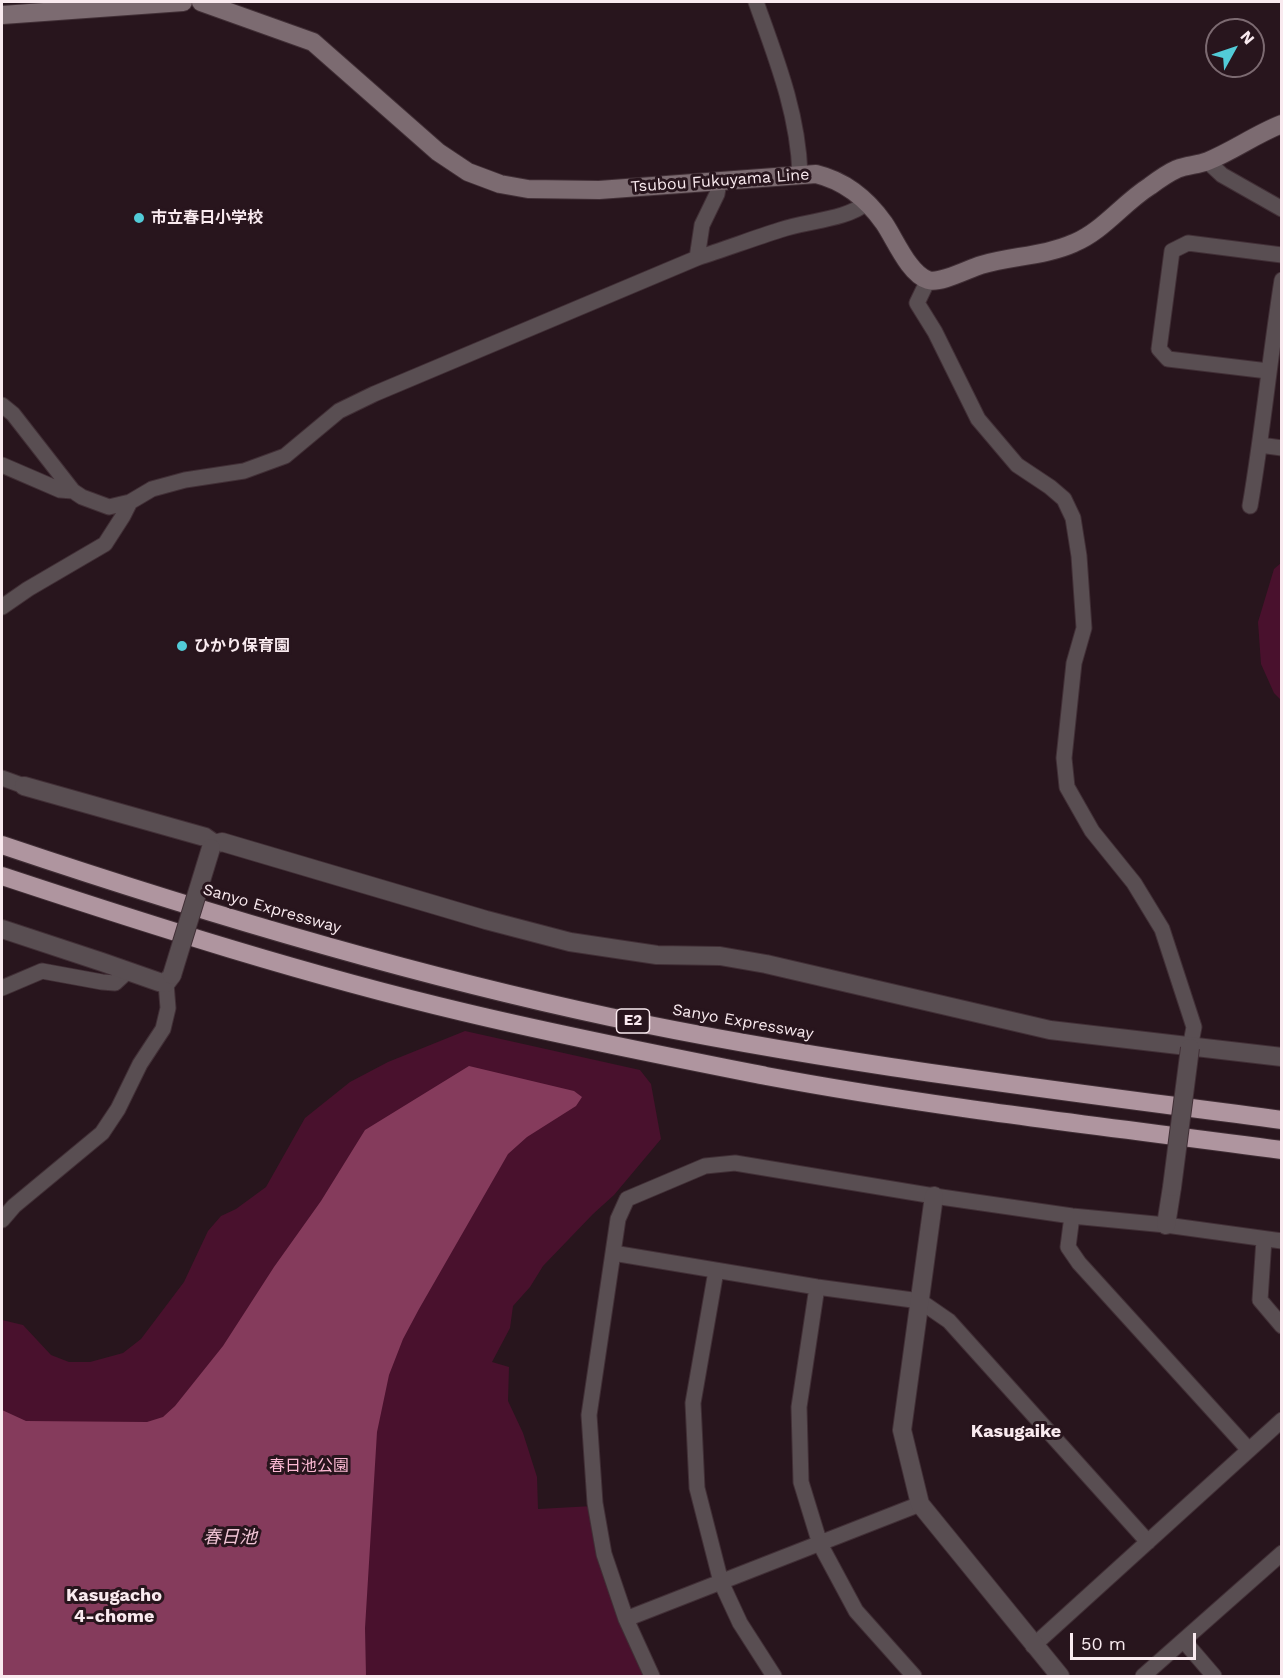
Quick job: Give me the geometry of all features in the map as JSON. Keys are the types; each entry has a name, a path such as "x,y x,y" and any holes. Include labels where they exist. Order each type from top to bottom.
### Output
{"highway":[{"name":"Sanyo Expressway","path":"2,844 228,918 467,983 610,1017 773,1048 912,1071 1281,1120"},
{"name":"E2","path":"2,876 220,945 342,980 460,1012 606,1044 908,1100 1281,1150"}],"main road":[{"path":"2,15 183,2"},
{"name":"Tsubou Fukuyama Line","path":"201,2 313,42 438,152 468,172 500,184 528,189 599,190 816,174 832,178 868,202 906,260 916,272 928,280"},
{"path":"928,280 940,280 982,265 1058,249 1075,243 1095,231 1148,187 1177,169 1207,161 1281,124"}],"street":[{"path":"756,2 790,100 799,143 800,174"},
{"path":"1207,161 1222,175 1281,209"},
{"path":"697,258 702,225 717,194 719,182"},
{"path":"2,405 14,414 73,490 82,497 109,507 130,502 152,489 185,480 244,471 285,456 339,411 549,319 697,258 738,246 782,229 856,212 868,202"},
{"path":"1268,371 1168,359 1159,349 1172,251 1188,243 1281,255"},
{"path":"928,280 917,303 935,332 978,419 1017,465 1064,499 1073,518 1079,556 1084,628 1074,663 1064,758 1067,787 1092,831 1134,884 1162,929 1194,1028 1166,1225"},
{"path":"1250,506 1281,280"},
{"path":"1260,445 1281,448"},
{"path":"2,465 60,490 73,490"},
{"path":"2,607 105,544 130,502"},
{"path":"2,778 205,837 213,846"},
{"path":"2,1220 14,1206 102,1133 118,1109 140,1064 163,1029 168,1008 169,979 213,846 222,842 570,942 657,955 720,956 766,964 1050,1030 1281,1057"},
{"path":"2,929 128,971 169,979"},
{"path":"2,988 42,971 115,983 128,971"},
{"path":"651,1677 626,1619 604,1554 595,1503 589,1415 618,1219 627,1199 705,1166 735,1163 1072,1216 1166,1225 1281,1241"},
{"path":"934,1196 902,1430 920,1504 1060,1677"},
{"path":"1072,1216 1068,1247 1079,1263 1249,1450"},
{"path":"1264,1239 1260,1300 1281,1326"},
{"path":"613,1253 817,1287 920,1301 949,1321 1148,1542"},
{"path":"716,1271 693,1404 697,1488 721,1581 740,1623 774,1677"},
{"path":"817,1287 799,1407 801,1482 820,1545 856,1611 914,1677"},
{"path":"1033,1646 1281,1420"},
{"path":"626,1619 920,1504"},
{"path":"1143,1677 1281,1553"},
{"path":"1184,1641 1214,1677"}],"green space":[{"path":"1281,563 1281,700 1274,693 1261,664 1258,622 1274,569"},
{"name":"春日池公園","path":"465,1031 640,1070 651,1084 661,1139 614,1195 543,1266 530,1287 513,1306 510,1328 492,1362 509,1367 508,1401 523,1433 537,1477 538,1509 593,1506 649,1676 2,1676 2,1320 23,1325 51,1355 69,1362 90,1362 123,1353 141,1339 184,1282 208,1231 221,1216 236,1209 266,1187 305,1118 350,1082 388,1062"}],"water":[{"name":"春日池","path":"469,1066 574,1091 582,1097 576,1106 527,1137 508,1154 419,1309 403,1339 389,1375 377,1432 365,1628 366,1676 2,1676 2,1410 26,1421 147,1422 163,1417 175,1406 223,1346 274,1267 321,1201 365,1130"}],"place":[{"name":"市立春日小学校","path":"139,218"},
{"name":"ひかり保育園","path":"182,646"}],"district":[{"name":"Kasugaike","path":"1016,1432"},
{"name":"Kasugacho 4-chome","path":"114,1606"}]}
